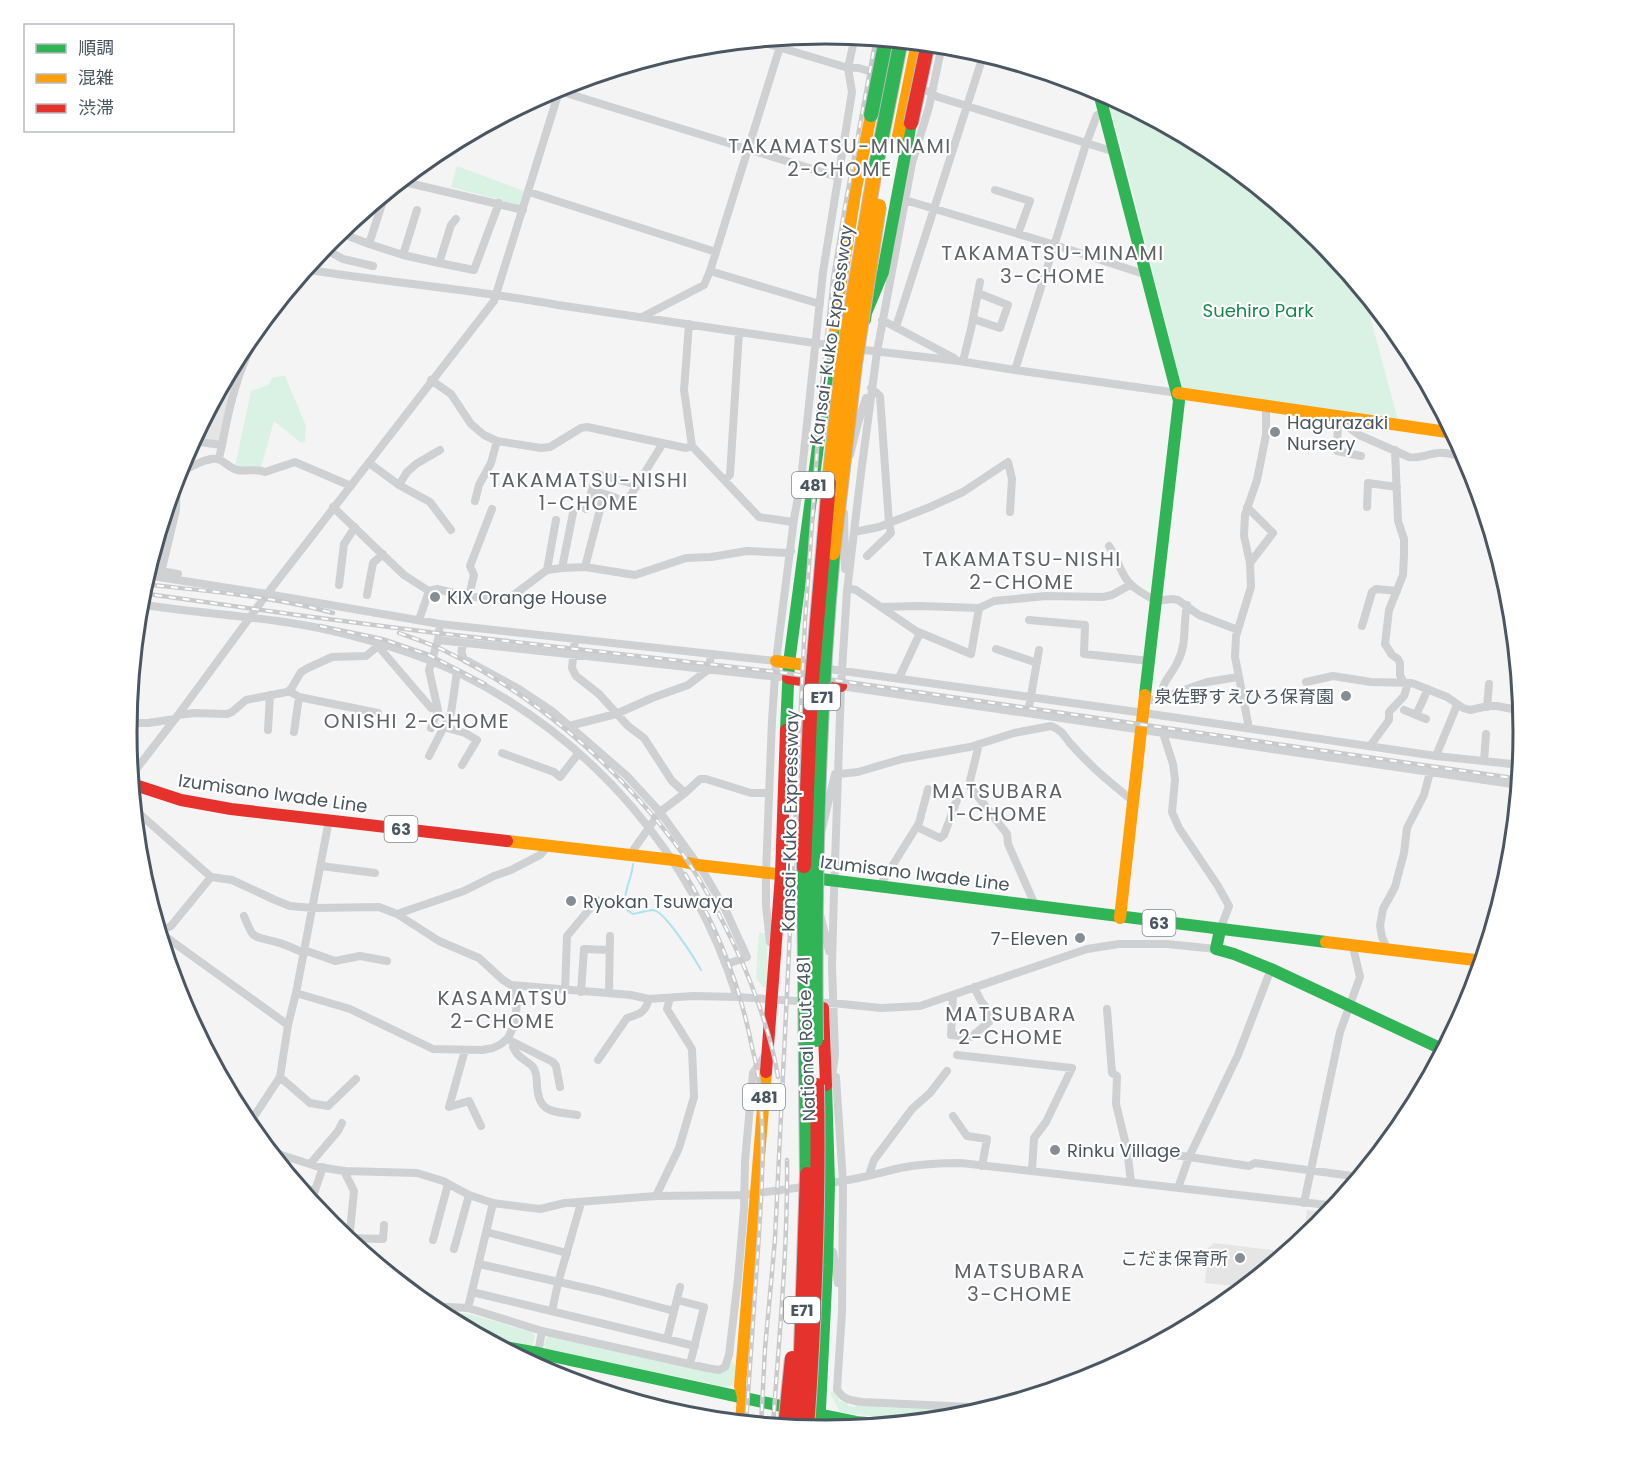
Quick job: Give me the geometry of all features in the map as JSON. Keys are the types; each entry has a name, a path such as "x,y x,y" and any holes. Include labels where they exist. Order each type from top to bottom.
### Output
{"main road":[{"name":"National Route 481","path":"742,1416 743,1397 740,1386 744,1342 749,1195 768,1050 781,875 786,720 782,662 795,620 831,345 855,199 885,46"},
{"name":"481","path":"840,292 853,250 897,47"},
{"name":"Kansai-Kuko Expressway","path":"797,1419 807,1191 804,859 815,635 843,357 898,47"},
{"name":"Kansai-Kuko Expressway","path":"808,1420 813,1359 818,1190 816,892 826,638 838,504 856,357 877,215 910,49"},
{"name":"481","path":"866,313 916,49"},
{"name":"National Route 481","path":"820,1420 828,1213 836,1183 827,1120 828,1003 820,910 821,830 836,670 844,482 866,313 883,272 926,51"},
{"path":"1101,102 1179,401 1120,918"},
{"path":"1178,393 1336,418 1444,430"},
{"path":"782,662 836,670"},
{"path":"782,677 835,685"},
{"name":"Izumisano Iwade Line","path":"139,788 185,802 547,847 674,860 698,865 1120,918 1474,960"},
{"path":"1220,930 1216,949 1271,969 1438,1047"},
{"path":"786,1419 795,1333 803,1299"},
{"path":"812,1420 813,1359"},
{"path":"550,1362 743,1397 845,1420"}],"street":[{"path":"642,317 704,285 780,45"},
{"path":"156,572 440,624 782,662 794,519 801,480 823,272 852,93 848,68 853,45"},
{"path":"772,46 848,68 859,68 923,88 938,97 1115,153"},
{"path":"940,53 932,93 912,163 882,320 836,670 1031,697 1144,706 1249,728 1370,747 1513,764"},
{"path":"896,327 981,62"},
{"path":"572,92 838,177"},
{"path":"138,767 333,507 494,301 529,192 555,99"},
{"path":"1015,370 1086,144 1097,116 1104,113"},
{"path":"410,183 523,210"},
{"path":"995,190 1030,201 1018,234"},
{"path":"529,192 716,252"},
{"path":"905,200 1147,275"},
{"path":"349,236 403,255 474,270 499,203"},
{"path":"369,244 381,206"},
{"path":"403,255 417,210"},
{"path":"439,263 456,219"},
{"path":"332,253 343,259 373,266"},
{"path":"315,270 877,352 961,361 1178,393"},
{"path":"710,271 820,304"},
{"path":"961,361 973,319 980,282"},
{"path":"973,319 1000,328 1008,305 978,293"},
{"path":"882,320 961,361"},
{"path":"689,324 684,390 692,446 759,517 791,522 794,519"},
{"path":"724,480 730,475 739,332"},
{"path":"219,459 229,407 246,361"},
{"path":"431,380 451,394 471,424 484,435 497,441 541,448 550,447 587,426 686,448 692,446"},
{"path":"848,579 845,568 844,482 858,423 872,384"},
{"path":"867,555 891,533 880,396 872,384"},
{"path":"1249,728 1235,657 1236,636 1251,586 1250,563 1244,536 1245,515 1257,480 1266,435 1266,406"},
{"path":"1336,418 1359,435 1414,458 1437,453 1456,455"},
{"path":"1336,418 1337,451 1361,456"},
{"path":"475,501 479,485 491,464 497,441"},
{"path":"201,442 222,445"},
{"path":"592,490 626,503 663,442"},
{"path":"399,484 416,464 440,450"},
{"path":"1370,747 1389,720 1389,712 1404,696 1406,683 1400,675 1398,659 1385,644 1389,610 1403,575 1404,539 1398,520 1395,450"},
{"path":"189,468 212,457 238,470 265,472 295,462 351,486"},
{"path":"854,532 889,523 930,507 963,492 1008,462 1012,479 1010,512"},
{"path":"369,463 430,502 451,530"},
{"path":"586,509 597,474 637,485"},
{"path":"1366,507 1368,483 1397,487"},
{"path":"585,567 604,494"},
{"path":"161,574 176,505"},
{"path":"333,507 404,576 429,591 437,589 502,600 511,597 547,570 585,567 635,575 686,558 711,558 747,551 788,553 791,548"},
{"path":"1247,507 1273,533 1250,563"},
{"path":"469,596 474,575 470,566 492,509"},
{"path":"562,568 573,513"},
{"path":"547,570 556,520"},
{"path":"339,585 344,544 355,527"},
{"path":"1109,546 1130,585 1156,601 1178,600 1199,615 1238,630"},
{"path":"791,548 794,551 795,620"},
{"path":"367,595 373,563 383,554"},
{"path":"155,574 178,574"},
{"path":"881,607 980,608 994,601 1046,596 1103,597 1112,595 1130,585"},
{"path":"1362,626 1372,592 1376,589 1397,591"},
{"path":"847,591 856,590 920,633 971,654 980,608"},
{"path":"419,620 429,591"},
{"path":"149,605 336,632 403,650 457,672 524,711 561,739 616,788 649,826 674,860 713,930 737,997"},
{"path":"1161,698 1163,685 1183,650 1187,605"},
{"path":"1029,620 1085,625 1084,654 1150,661"},
{"path":"431,728 438,710 429,670 440,624"},
{"path":"899,678 920,633"},
{"path":"575,639 572,668 576,676 599,694 628,726 644,738 672,781 685,793"},
{"path":"438,640 782,677 771,743 766,873 766,906 774,969"},
{"path":"465,643 461,648 464,659 519,689 552,711 627,776 660,812 698,865 726,911 747,957 727,964"},
{"path":"137,723 148,723 194,713 227,714 246,700 289,691 301,672 332,657 366,656 378,645"},
{"path":"378,645 431,708"},
{"path":"996,649 1036,663"},
{"path":"1028,713 1038,650"},
{"path":"569,726 616,714 688,685 709,669 711,654"},
{"path":"429,756 451,713 457,672"},
{"path":"1144,706 1207,682 1238,676"},
{"path":"1306,682 1333,676 1371,682 1406,683 1447,697 1457,705 1470,710 1486,706 1513,709"},
{"path":"1486,706 1489,684"},
{"path":"961,1407 847,1400 837,1389 842,1313 836,1183 835,1055 828,1003 832,965 839,774 835,685 1512,784"},
{"path":"1416,715 1428,689"},
{"path":"289,691 299,697 378,713"},
{"path":"268,730 270,695"},
{"path":"294,732 299,697"},
{"path":"1436,756 1457,705"},
{"path":"1404,710 1426,718"},
{"path":"771,743 786,720"},
{"path":"444,727 465,733 477,740 462,765"},
{"path":"839,774 858,772 902,759 970,747 1014,733 1056,728 1084,760 1133,801"},
{"path":"1163,733 1173,764 1175,780 1172,812 1179,828 1229,906 1220,930"},
{"path":"1484,761 1486,734"},
{"path":"979,744 969,785 1007,834 1008,844 1036,907"},
{"path":"502,753 554,772 560,777 578,754"},
{"path":"821,830 839,756"},
{"path":"1388,951 1380,926 1383,909 1395,887 1404,853 1407,828 1424,795 1430,772"},
{"path":"629,856 660,812 700,780 706,779 751,794 769,796"},
{"path":"879,887 920,823 928,789"},
{"path":"769,796 783,822"},
{"path":"917,827 940,838 944,835 958,797"},
{"path":"142,817 211,878 232,880 290,906 379,907 398,914 439,940 479,958 502,980 512,985 609,993 649,999 693,996 737,997 881,1008 920,1006 1087,950 1119,944 1167,944 1216,949"},
{"path":"254,1116 280,1077 288,1025 329,820"},
{"path":"398,914 464,891 511,870 540,855 547,847"},
{"path":"321,866 375,873"},
{"path":"712,874 711,880 752,960"},
{"path":"166,928 171,926 211,878"},
{"path":"565,991 567,936 597,900"},
{"path":"820,910 832,965"},
{"path":"244,916 250,931 257,939 276,942 335,961 360,956 387,961"},
{"path":"609,993 610,936"},
{"path":"170,940 288,1025"},
{"path":"1304,1203 1341,1032 1360,977 1353,947"},
{"path":"581,992 584,949 609,950"},
{"path":"1178,1188 1190,1156 1238,1055 1271,969"},
{"path":"512,985 517,1002 511,1041 515,1052 533,1067 543,1107 577,1115"},
{"path":"953,994 951,1035 970,1037 989,1022 991,1014 974,987"},
{"path":"296,993 350,1009 433,1049 493,1048 511,1041 553,1062 556,1066 560,1087"},
{"path":"656,1196 679,1148 694,1097 692,1049 667,1009 670,998"},
{"path":"598,1060 627,1018 640,1014 649,999"},
{"path":"1107,1009 1112,1073 1117,1076 1116,1104 1127,1149 1131,1182"},
{"path":"465,1050 448,1107 469,1101 481,1126"},
{"path":"827,1120 835,1055"},
{"path":"957,1055 1072,1068 1046,1122 1034,1138 1032,1171"},
{"path":"869,1175 874,1160 912,1109 930,1093 947,1071"},
{"path":"280,1077 310,1103 328,1106 356,1079"},
{"path":"953,1116 967,1136 987,1139 982,1166"},
{"path":"310,1164 342,1123"},
{"path":"1127,1149 1250,1166 1256,1163 1351,1176"},
{"path":"283,1155 344,1171 417,1173 494,1203 540,1209 565,1203 656,1196 749,1195 836,1183 902,1168 938,1163 1032,1171 1325,1205"},
{"path":"312,1190 315,1191 323,1167"},
{"path":"344,1171 354,1191 350,1229"},
{"path":"433,1240 448,1184"},
{"path":"454,1249 469,1195"},
{"path":"448,1307 468,1308 542,1331 719,1370 727,1362 744,1209 749,1195"},
{"path":"468,1308 494,1203"},
{"path":"552,1311 580,1203"},
{"path":"828,1213 842,1313"},
{"path":"361,1240 383,1239 384,1226"},
{"path":"486,1232 567,1253"},
{"path":"479,1264 674,1311"},
{"path":"738,1279 744,1342"},
{"path":"667,1339 680,1287"},
{"path":"472,1292 694,1346"},
{"path":"677,1300 704,1307 690,1364"},
{"path":"538,1357 542,1331"}],"shaded area":[{"path":"247,359 222,439 218,441 203,439"},
{"path":"1307,1210 1319,1211 1312,1219 1305,1226"},
{"name":"こだま保育所","path":"1214,1243 1273,1250 1273,1255 1234,1286 1205,1283 1208,1248"}],"green space":[{"name":"Suehiro Park","path":"1109,105 1170,136 1208,160 1245,186 1312,245 1368,308 1399,424 1183,392"},
{"path":"457,166 524,191 520,205 451,187"},
{"path":"285,376 306,426 305,442 300,442 274,421 261,467 235,467 251,391 268,385 273,377"},
{"path":"759,933 766,933 768,987 762,987 756,977"},
{"path":"458,1313 469,1314 532,1332 535,1336 533,1344 529,1346 509,1343"},
{"path":"550,1337 712,1373 724,1371 731,1361 737,1367 734,1384 728,1387 671,1375 657,1375 547,1351 544,1345 546,1338"},
{"path":"834,1390 839,1401 848,1403 848,1406 855,1407 855,1404 939,1411 883,1418 840,1412 830,1393"}],"waterway":[{"path":"633,864 625,898 627,910 633,914 651,910 658,912 679,936 701,970"}],"railway":[{"path":"761,1417 775,1239 805,622 821,395 833,278 875,45"},
{"path":"153,585 263,598 333,613"},
{"path":"151,594 428,632 778,672 1513,778"},
{"path":"320,626 382,639 429,655 485,684"},
{"path":"399,633 441,649 475,667 539,708 597,757 650,813 694,871 728,932 759,1005 778,1077"},
{"path":"685,874 718,936 734,980 759,1078 762,1174 746,1416"},
{"path":"774,1418 785,1260 787,1160"}],"traffic: fast":[{"path":"871,115 885,46"},
{"path":"874,176 899,48"},
{"path":"1101,102 1179,401 1145,695"},
{"path":"865,320 883,272 911,123"},
{"path":"786,730 789,663 834,327"},
{"path":"816,1040 818,796 833,553"},
{"path":"804,866 807,1174"},
{"path":"813,878 1326,942"},
{"path":"1220,930 1216,949 1271,969 1438,1047"},
{"path":"819,1420 829,1183 826,1085"},
{"path":"524,1351 795,1409"},
{"path":"812,1413 844,1420"}],"traffic: slow":[{"path":"898,136 916,49"},
{"path":"834,327 856,188 871,115"},
{"path":"829,483 843,357 874,176"},
{"path":"833,553 855,364 879,206"},
{"path":"1178,393 1445,432"},
{"path":"776,661 819,667"},
{"path":"1120,918 1145,695"},
{"path":"507,841 813,878"},
{"path":"1326,942 1475,960"},
{"path":"742,1416 743,1397 740,1386 766,1072"}],"traffic: jam":[{"path":"911,123 926,51"},
{"path":"804,866 811,691 829,483"},
{"path":"788,678 841,686"},
{"path":"766,1072 781,875 786,730"},
{"path":"139,786 181,800 231,809 507,841"},
{"path":"823,1008 826,1085"},
{"path":"808,1420 816,1257 817,1085"},
{"path":"797,1419 807,1174"},
{"path":"786,1419 792,1358"}],"place":[{"name":"Hagurazaki Nursery","path":"1275,432"},
{"name":"KIX Orange House","path":"435,597"},
{"name":"泉佐野すえひろ保育園","path":"1346,696"},
{"name":"Ryokan Tsuwaya","path":"571,901"},
{"name":"7-Eleven","path":"1080,938"},
{"name":"Rinku Village","path":"1055,1150"},
{"name":"こだま保育所","path":"1240,1258"}],"district":[{"name":"TAKAMATSU-MINAMI 2-CHOME","path":"840,158"},
{"name":"TAKAMATSU-MINAMI 3-CHOME","path":"1053,264"},
{"name":"TAKAMATSU-NISHI 1-CHOME","path":"589,492"},
{"name":"TAKAMATSU-NISHI 2-CHOME","path":"1022,570"},
{"name":"ONISHI 2-CHOME","path":"417,721"},
{"name":"MATSUBARA 1-CHOME","path":"998,802"},
{"name":"KASAMATSU 2-CHOME","path":"503,1010"},
{"name":"MATSUBARA 2-CHOME","path":"1011,1026"},
{"name":"MATSUBARA 3-CHOME","path":"1020,1282"}]}
